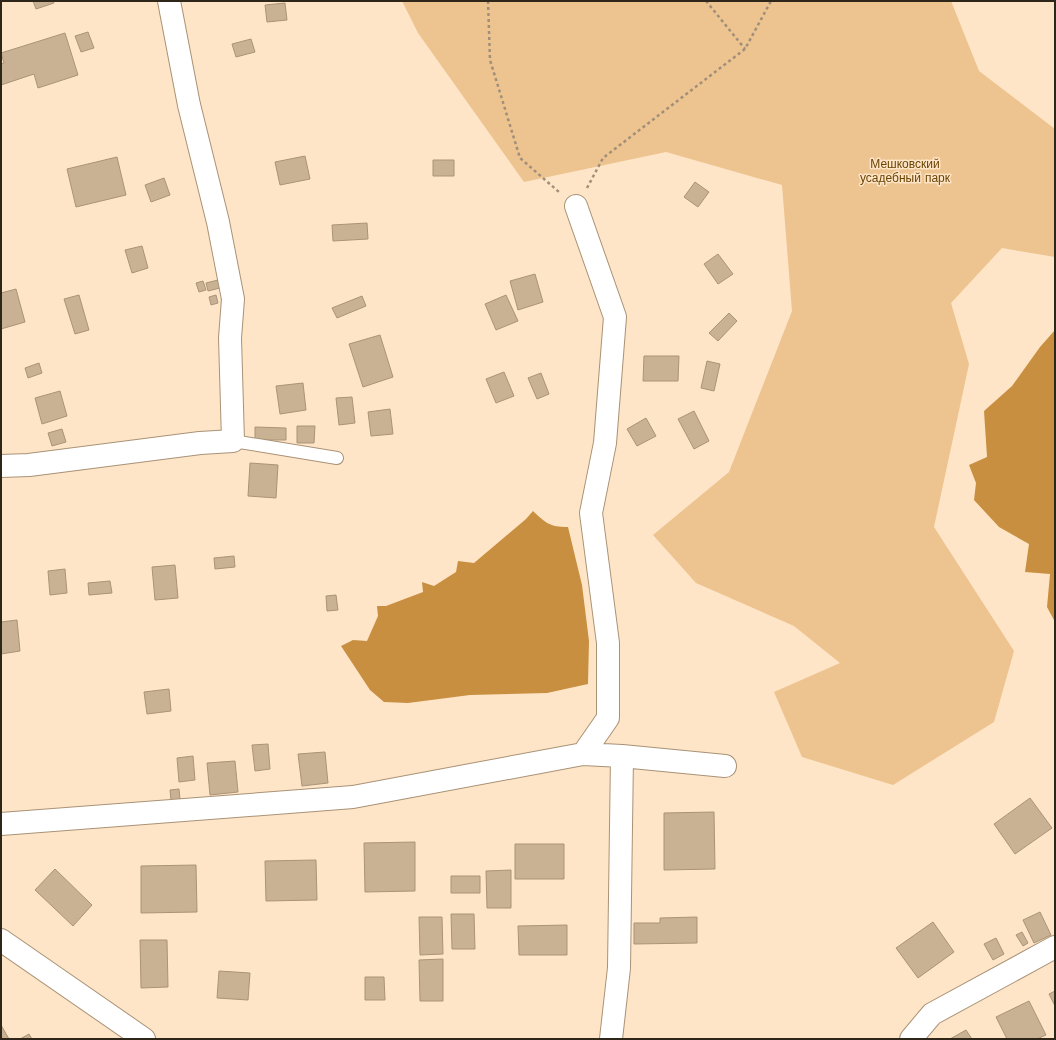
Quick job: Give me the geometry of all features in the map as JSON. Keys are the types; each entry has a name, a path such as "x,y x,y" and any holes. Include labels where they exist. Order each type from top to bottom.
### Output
{"street":[{"path":"1,466 29,465 232,440 230,338 233,299 218,222 189,104 169,1"},
{"path":"576,206 615,317 605,443 590,513 608,643 608,718 583,754"},
{"path":"1,824 353,797 583,754 622,756 725,766"},
{"path":"611,1039 619,968 622,756"},
{"path":"1,940 144,1039"},
{"path":"910,1039 932,1014 1055,947"}],"lane":[{"path":"232,440 337,458"}],"path":[{"path":"488,1 490,60 520,158 576,206 603,158 745,49 771,1"},
{"path":"706,1 745,49"}],"green space":[{"name":"Мешковский усадебный парк","path":"402,1 951,1 979,71 1055,129 1055,257 1002,248 951,303 969,364 934,527 1014,651 994,722 893,785 802,757 774,692 840,663 794,626 696,583 653,535 729,472 792,311 782,185 666,152 524,182 418,33"}],"shaded area":[{"path":"1055,330 1055,622 1047,607 1050,574 1025,572 1029,544 999,527 974,500 976,483 969,465 987,457 984,411 1012,386 1040,347"},
{"path":"533,511 548,524 568,527 582,585 589,641 588,684 547,693 470,695 408,703 384,702 370,690 341,646 353,640 367,641 378,616 377,606 386,606 423,592 422,582 434,586 456,572 458,561 474,563 526,519"}],"building":[{"path":"33,1 53,1 54,3 36,9"},
{"path":"285,3 287,20 267,22 265,5"},
{"path":"88,32 94,48 81,52 75,36"},
{"path":"65,33 78,75 38,88 34,74 1,85 1,64 4,63 1,53"},
{"path":"251,39 255,52 236,57 232,44"},
{"path":"305,156 310,179 280,185 275,162"},
{"path":"117,157 126,195 76,207 67,169"},
{"path":"433,160 454,160 454,176 433,176"},
{"path":"164,178 170,195 151,202 145,185"},
{"path":"695,182 709,192 698,207 684,197"},
{"path":"367,223 368,239 333,241 332,225"},
{"path":"142,246 148,268 132,273 125,250"},
{"path":"718,254 733,274 718,284 704,264"},
{"path":"535,274 543,302 518,310 510,281"},
{"path":"218,280 220,288 208,291 206,283"},
{"path":"203,281 206,290 199,292 196,283"},
{"path":"16,289 25,322 1,329 1,293"},
{"path":"79,295 89,330 75,334 64,299"},
{"path":"216,295 218,303 211,305 209,297"},
{"path":"506,295 518,321 496,330 485,304"},
{"path":"362,296 366,306 337,318 332,308"},
{"path":"729,313 737,321 718,341 709,333"},
{"path":"380,335 393,377 363,387 349,344"},
{"path":"644,356 679,356 678,381 643,381"},
{"path":"707,361 720,364 714,391 701,388"},
{"path":"39,363 42,373 28,378 25,368"},
{"path":"504,372 514,396 496,403 486,379"},
{"path":"541,373 549,394 537,399 528,378"},
{"path":"303,383 306,410 280,414 276,386"},
{"path":"60,391 67,416 42,424 35,398"},
{"path":"352,397 355,423 339,425 336,398"},
{"path":"390,409 393,434 371,436 368,412"},
{"path":"694,411 709,441 694,449 678,419"},
{"path":"646,418 656,436 637,446 627,429"},
{"path":"297,426 315,426 314,443 297,443"},
{"path":"255,427 286,428 286,440 255,440"},
{"path":"62,429 66,442 52,446 48,433"},
{"path":"250,463 278,465 276,498 248,496"},
{"path":"234,556 235,567 215,569 214,558"},
{"path":"175,565 178,598 155,600 152,567"},
{"path":"65,569 67,593 50,595 48,571"},
{"path":"110,581 112,593 89,595 88,583"},
{"path":"336,595 338,610 327,611 326,596"},
{"path":"17,620 20,651 1,654 1,622"},
{"path":"169,689 171,711 147,714 144,692"},
{"path":"268,744 270,769 255,771 252,745"},
{"path":"325,752 328,783 302,786 298,754"},
{"path":"193,756 195,780 179,782 177,758"},
{"path":"235,761 238,792 210,795 207,763"},
{"path":"179,789 181,809 172,810 170,790"},
{"path":"1030,798 1052,828 1015,854 994,824"},
{"path":"714,812 715,869 664,870 664,813"},
{"path":"415,842 415,891 365,892 364,843"},
{"path":"515,844 564,844 564,879 515,879"},
{"path":"316,860 317,900 266,901 265,861"},
{"path":"196,865 197,912 141,913 141,866"},
{"path":"55,869 92,905 73,926 35,890"},
{"path":"511,870 511,908 487,908 486,871"},
{"path":"451,876 480,876 480,893 451,893"},
{"path":"1040,912 1051,935 1034,943 1023,920"},
{"path":"451,914 474,914 475,949 452,949"},
{"path":"419,917 442,917 443,954 420,955"},
{"path":"697,917 697,943 634,944 634,923 660,923 660,918"},
{"path":"933,922 954,952 918,978 896,948"},
{"path":"567,925 567,955 519,955 518,926"},
{"path":"1022,932 1028,943 1023,946 1016,935"},
{"path":"996,938 1004,954 993,960 984,944"},
{"path":"140,940 167,940 168,987 141,988"},
{"path":"443,959 443,1001 420,1001 419,960"},
{"path":"219,971 250,973 248,1000 217,998"},
{"path":"365,977 384,977 385,1000 365,1000"},
{"path":"1055,991 1055,1006 1049,994"},
{"path":"1029,1001 1046,1035 1037,1039 1007,1039 996,1017"},
{"path":"1,1025 9,1039 1,1039"},
{"path":"966,1030 972,1039 950,1039"},
{"path":"29,1034 32,1039 20,1039"}]}
